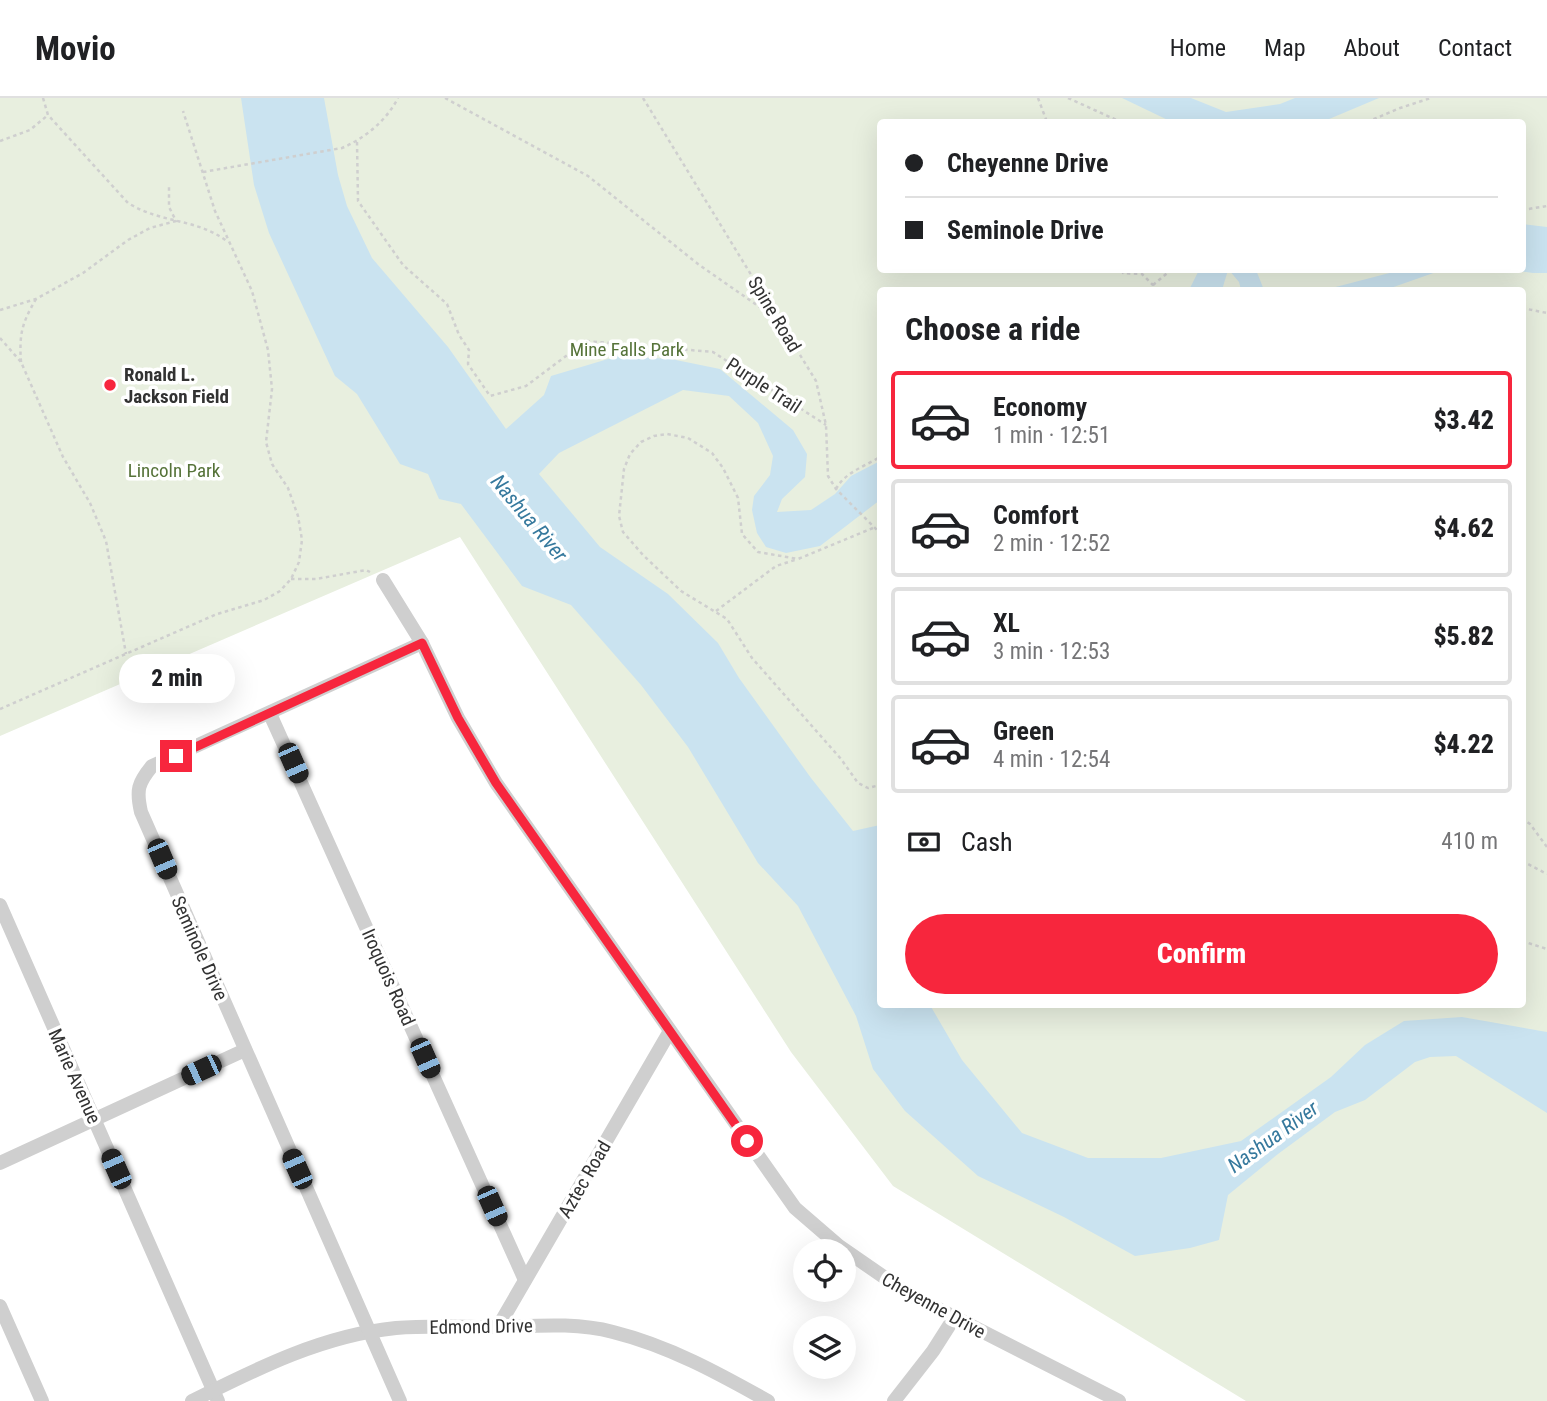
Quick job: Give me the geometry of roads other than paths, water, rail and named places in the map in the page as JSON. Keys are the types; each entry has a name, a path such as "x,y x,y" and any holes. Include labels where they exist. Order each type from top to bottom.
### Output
{"street":[{"name":"Cheyenne Drive","path":"383,580 422,643 458,718 496,783 778,1185 804,1217 881,1276 954,1318 1119,1401"},
{"name":"Seminole Drive","path":"400,1401 141,812 138,797 140,780 152,766 422,643"},
{"name":"Iroquois Road","path":"270,714 525,1280"},
{"name":"Marie Avenue","path":"0,905 215,1396"},
{"name":"Aztec Road","path":"498,1327 670,1031"},
{"path":"0,1163 245,1050"},
{"path":"0,1306 42,1401"},
{"path":"894,1401 933,1351 954,1318"},
{"name":"Edmond Drive","path":"192,1401 215,1396 270,1363 370,1332 396,1328 565,1326 610,1331 677,1354 768,1401"}],"water":[{"name":"Nashua River","path":"241,98 324,98 338,175 347,206 372,258 448,347 506,429 544,395 551,376 618,356 671,359 720,369 793,430 807,454 805,477 782,499 777,512 811,510 835,494 851,476 877,463 877,502 820,546 786,553 766,547 757,533 752,510 754,496 770,475 773,456 758,423 729,396 683,390 559,453 539,474 600,547 668,594 718,643 739,678 853,831 877,826 877,1008 932,1008 962,1060 1022,1133 1088,1158 1161,1158 1241,1141 1331,1077 1365,1045 1404,1021 1462,1017 1547,1032 1547,1113 1456,1056 1430,1057 1415,1062 1365,1100 1335,1112 1228,1195 1219,1240 1190,1248 1135,1256 1064,1217 978,1176 905,1111 873,1069 856,1016 798,906 758,863 688,747 641,685 571,605 522,586 461,504 439,499 428,474 400,464 357,394 335,376 269,233 254,185"},
{"path":"1122,98 1191,98 1226,112 1280,104 1295,98 1379,98 1329,119 1166,119"},
{"path":"1526,224 1547,227 1547,273 1526,272"},
{"path":"1198,273 1227,273 1223,287 1190,287"},
{"path":"1232,273 1257,273 1263,287 1240,287"},
{"path":"1389,273 1433,273 1394,287 1336,287"}],"place":[{"name":"Ronald L. Jackson Field","path":"110,385"}],"park label":[{"name":"Mine Falls Park","path":"627,349"},
{"name":"Lincoln Park","path":"174,470"}]}
